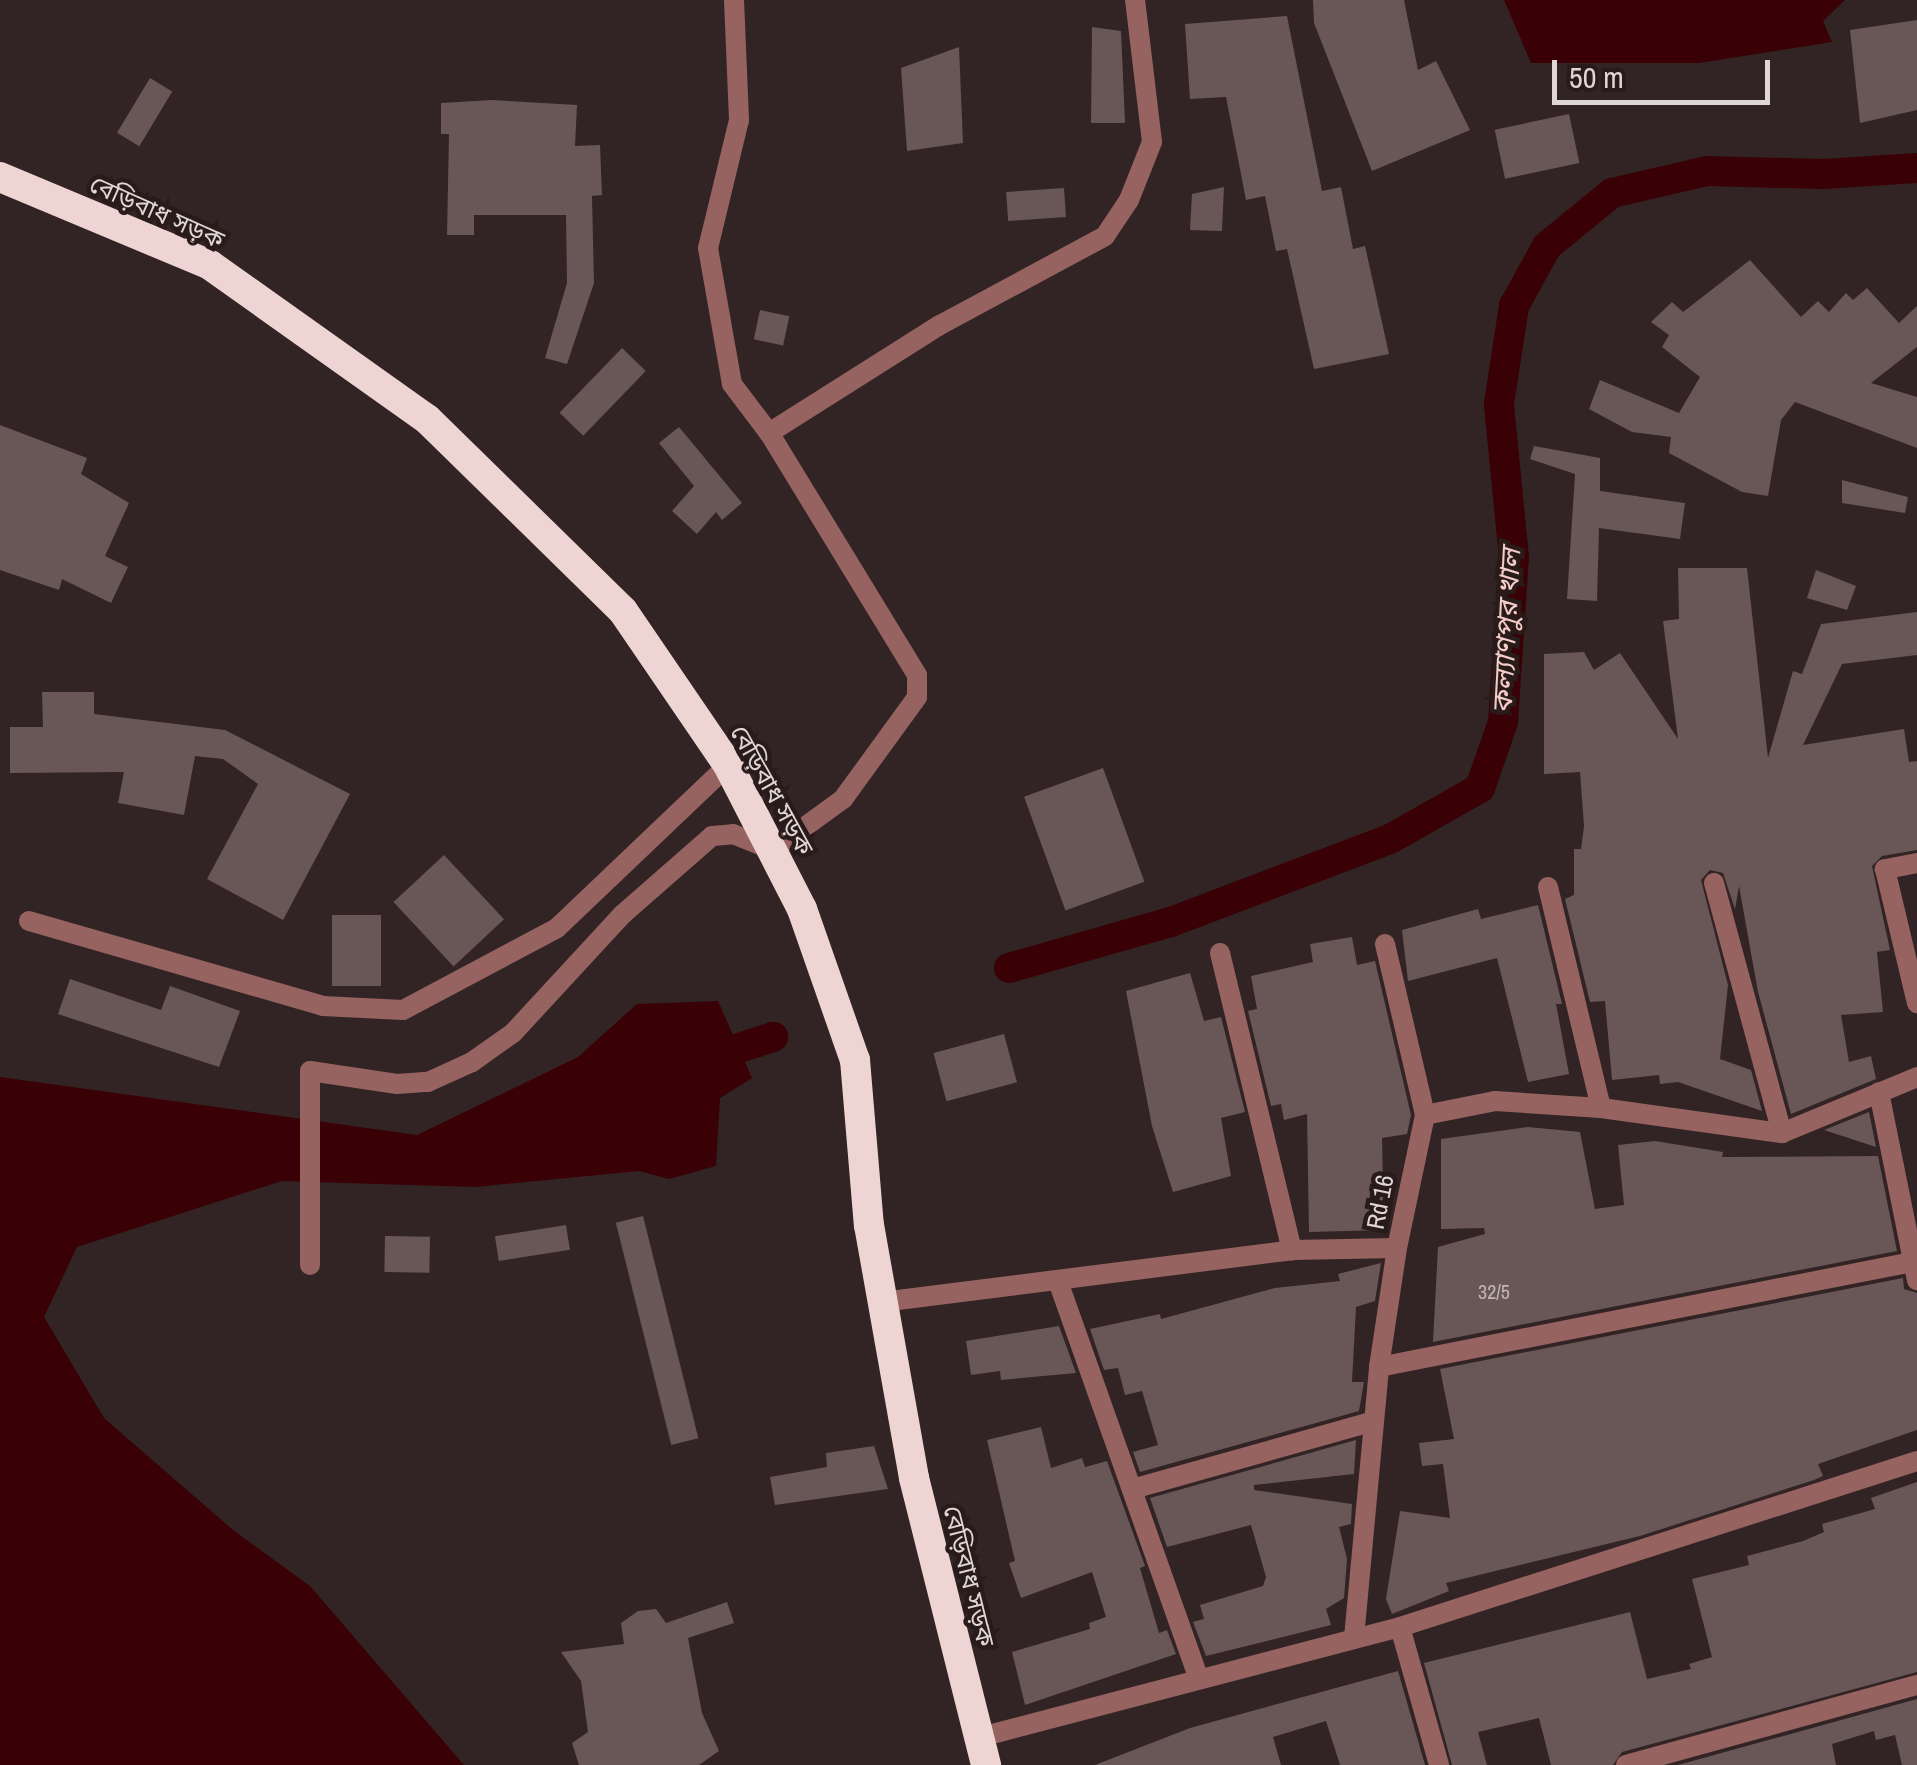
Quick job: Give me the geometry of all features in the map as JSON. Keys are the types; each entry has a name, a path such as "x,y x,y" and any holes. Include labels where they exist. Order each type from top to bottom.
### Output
{"highway":[{"name":"বেড়িবাধ সড়ক","path":"0,177 210,265 427,419 622,611 728,765 802,909 855,1060 882,1302 914,1478 982,1751"}],"street":[{"path":"310,1265 310,1071 397,1084 428,1082 472,1062 513,1032 623,914 712,836 733,834 773,850 844,799 920,685 769,433 732,384 708,248 739,120 734,0"},
{"path":"769,433 940,325 1105,236 1129,200 1152,142 1136,0"},
{"path":"29,921 323,1006 403,1010 557,928 728,765"},
{"path":"1917,863 1885,869 1917,1003"},
{"path":"1714,883 1782,1133"},
{"path":"1548,888 1601,1108"},
{"path":"1385,944 1426,1116 1496,1101 1601,1108 1782,1133 1917,1077"},
{"path":"1220,952 1292,1250"},
{"path":"1379,1367 1914,1271 1880,1092"},
{"name":"Rd 16","path":"882,1302 1059,1284 1292,1250 1397,1248 1426,1116"},
{"path":"1354,1638 1379,1367 1397,1248"},
{"path":"1059,1284 1136,1488 1198,1676"},
{"path":"1136,1488 1374,1421"},
{"path":"982,1751 1198,1676 1400,1626 1917,1461"},
{"path":"1400,1626 1439,1765"},
{"path":"1626,1765 1917,1686"}],"shaded area":[{"path":"1504,0 1845,0 1823,21 1832,42 1699,63 1531,63"},
{"path":"718,1001 752,1078 720,1098 716,1166 669,1179 639,1171 475,1187 282,1181 77,1247 44,1317 104,1418 233,1530 310,1586 464,1765 0,1765 0,1077 417,1135 578,1057 637,1004"}],"building":[{"path":"1313,0 1404,0 1418,70 1436,61 1470,130 1372,171 1314,23"},
{"path":"1287,16 1322,191 1341,187 1353,249 1365,246 1389,354 1314,369 1287,249 1276,251 1265,196 1246,200 1226,97 1190,99 1185,24"},
{"path":"1917,20 1917,110 1860,123 1850,30"},
{"path":"1092,27 1121,31 1125,123 1091,123"},
{"path":"959,47 963,143 907,151 901,68"},
{"path":"150,78 172,91 139,146 117,133"},
{"path":"492,100 577,105 575,146 600,145 602,195 592,196 594,283 567,364 545,358 567,283 566,215 474,215 474,235 447,235 449,134 441,134 441,103"},
{"path":"1569,114 1579,163 1505,179 1495,130"},
{"path":"1224,187 1222,231 1190,230 1192,194"},
{"path":"1064,188 1066,217 1008,221 1006,192"},
{"path":"1750,260 1801,317 1818,301 1829,312 1846,293 1853,300 1867,288 1899,323 1917,306 1917,347 1871,383 1917,397 1917,448 1795,402 1781,420 1768,496 1742,492 1669,453 1671,437 1632,432 1589,409 1600,380 1679,413 1700,377 1662,347 1669,335 1651,322 1672,302 1683,312"},
{"path":"760,310 789,316 783,346 754,339"},
{"path":"622,348 646,371 583,436 559,413"},
{"path":"0,425 87,458 81,474 129,503 105,556 128,567 111,603 62,579 59,590 0,570"},
{"path":"679,427 742,503 722,520 716,512 697,534 672,511 694,486 659,443"},
{"path":"1534,446 1600,458 1600,491 1685,503 1680,539 1599,528 1597,601 1567,599 1575,474 1530,459"},
{"path":"1842,480 1908,497 1905,513 1842,503"},
{"path":"1678,568 1747,568 1768,758 1793,671 1802,674 1821,624 1917,612 1917,655 1842,664 1803,745 1904,729 1909,762 1917,761 1917,850 1882,856 1872,866 1890,950 1877,952 1883,1012 1841,1015 1849,1062 1871,1056 1876,1079 1791,1114 1758,992 1739,886 1735,909 1723,873 1710,870 1701,880 1728,985 1720,1059 1751,1070 1762,1111 1678,1082 1660,1084 1659,1075 1612,1080 1605,1001 1590,1002 1565,899 1574,895 1574,849 1581,849 1584,826 1580,772 1544,774 1544,654 1584,652 1594,670 1620,653 1678,739 1663,621 1679,619"},
{"path":"1816,570 1856,586 1847,610 1807,598"},
{"path":"42,692 94,692 94,714 225,730 350,794 283,920 207,879 258,784 223,759 195,756 184,815 118,803 124,772 10,773 10,727 43,727"},
{"path":"1103,768 1144,882 1065,910 1024,797"},
{"path":"444,855 504,919 454,966 394,902"},
{"path":"1538,905 1562,1004 1556,1004 1569,1074 1528,1082 1497,958 1408,981 1402,930 1478,909 1481,919"},
{"path":"332,915 381,915 381,986 332,986"},
{"path":"1352,937 1357,965 1375,961 1411,1115 1407,1134 1382,1138 1384,1230 1309,1232 1307,1114 1284,1120 1281,1104 1271,1106 1248,1011 1257,1009 1251,976 1313,962 1310,944"},
{"path":"1190,973 1204,1021 1221,1017 1245,1112 1221,1118 1231,1176 1173,1192 1152,1126 1126,991"},
{"path":"70,979 161,1010 170,986 240,1011 219,1067 58,1014"},
{"path":"1004,1034 1017,1082 946,1101 933,1053"},
{"path":"1869,1112 1876,1147 1824,1130"},
{"path":"1528,1127 1580,1132 1595,1209 1624,1205 1618,1145 1655,1141 1723,1152 1722,1157 1878,1156 1897,1251 1433,1342 1438,1247 1485,1234 1484,1228 1441,1229 1441,1139"},
{"path":"643,1216 698,1438 671,1445 616,1223"},
{"path":"566,1225 570,1250 499,1261 495,1236"},
{"path":"385,1236 430,1237 429,1273 384,1272"},
{"path":"1381,1263 1375,1301 1356,1307 1352,1382 1364,1382 1359,1411 1140,1472 1133,1452 1158,1445 1142,1391 1125,1395 1118,1368 1104,1370 1090,1329 1160,1314 1161,1319 1275,1288 1340,1281 1338,1274"},
{"path":"1903,1278 1904,1289 1917,1293 1917,1430 1818,1464 1823,1476 1814,1480 1640,1536 1446,1583 1449,1591 1392,1614 1386,1599 1400,1511 1450,1518 1443,1464 1422,1466 1419,1443 1454,1439 1440,1369"},
{"path":"1059,1326 1076,1373 1001,1380 1000,1371 971,1375 966,1341"},
{"path":"1041,1427 1051,1468 1082,1458 1085,1467 1107,1461 1145,1566 1140,1568 1159,1633 1167,1630 1176,1654 1025,1705 1012,1652 1090,1629 1089,1623 1106,1617 1092,1572 1021,1598 1009,1563 1015,1561 987,1440"},
{"path":"1356,1440 1354,1474 1254,1485 1254,1490 1352,1504 1351,1524 1339,1527 1347,1559 1344,1598 1326,1609 1331,1625 1206,1656 1193,1622 1204,1619 1200,1605 1263,1586 1266,1577 1251,1525 1167,1547 1150,1498"},
{"path":"874,1446 888,1489 775,1505 770,1477 827,1467 826,1453"},
{"path":"1917,1482 1917,1672 1622,1752 1613,1765 1551,1765 1539,1718 1478,1732 1487,1765 1452,1765 1424,1663 1630,1612 1647,1679 1691,1669 1689,1664 1712,1657 1692,1579 1749,1565 1747,1556 1824,1532 1822,1524 1875,1509 1871,1498"},
{"path":"727,1602 734,1623 688,1638 702,1713 719,1751 699,1765 579,1765 572,1743 588,1732 581,1681 561,1652 624,1644 621,1623 638,1611 656,1609 666,1623"},
{"path":"1398,1671 1425,1765 1340,1765 1326,1721 1273,1737 1281,1765 1095,1765 1190,1728"},
{"path":"1917,1699 1917,1765 1902,1765 1895,1735 1876,1740 1874,1731 1832,1744 1836,1765 1678,1765"}],"waterway":[{"name":"কল্যাণপুর খাল","path":"1009,968 1171,922 1390,839 1480,788 1503,722 1514,558 1499,404 1514,306 1547,246 1612,193 1707,171 1824,174 1917,168"},
{"name":"কল্যাণপুর খাল","path":"739,1048 773,1037"}]}
